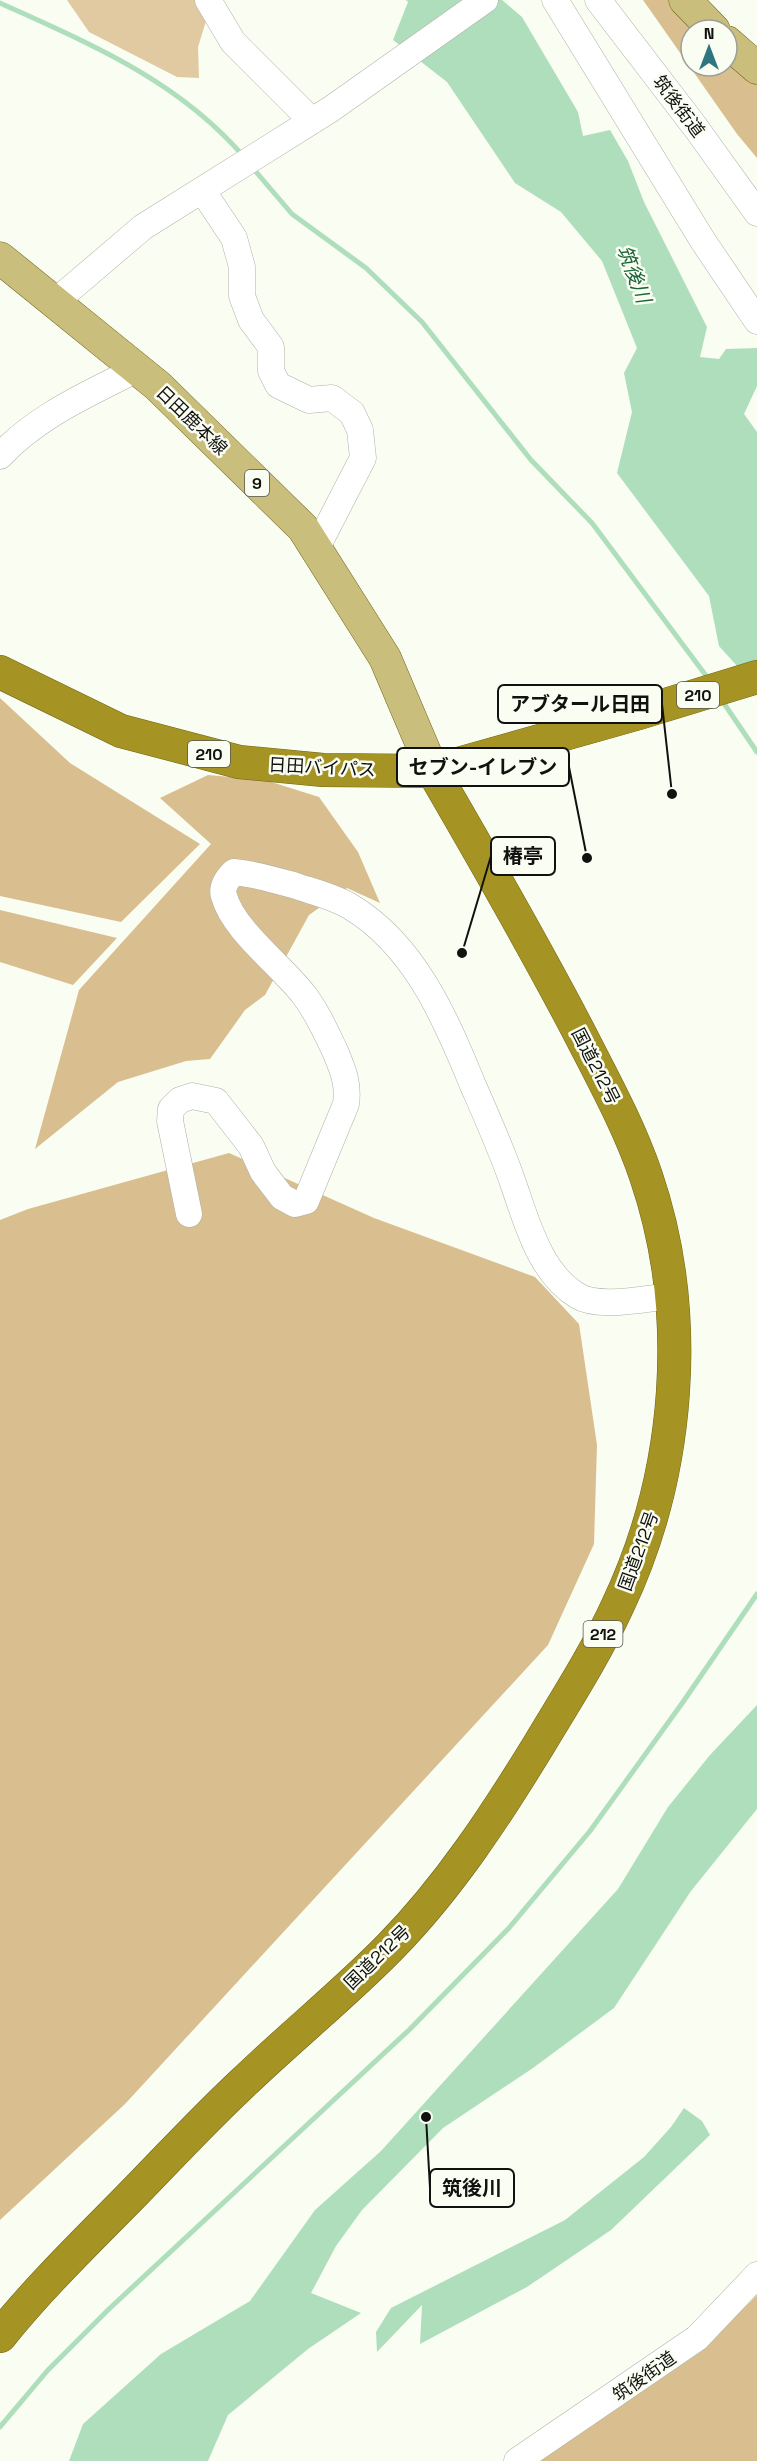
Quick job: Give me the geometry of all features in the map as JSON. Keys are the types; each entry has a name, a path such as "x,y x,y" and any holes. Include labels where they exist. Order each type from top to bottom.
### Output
{"highway":[{"name":"日田バイパス","path":"0,672 122,731 239,762 322,770 434,771 757,677"},
{"name":"国道212号","path":"0,2336 32,2296 240,2084 389,1948 438,1893 516,1782 574,1688 618,1605 645,1538 659,1487 670,1419 674,1359 672,1296 659,1224 647,1177 623,1118 540,957 434,771"}],"main road":[{"path":"685,0 702,18"},
{"path":"739,53 757,69"},
{"name":"日田鹿本線","path":"0,258 158,386 303,528 386,658 434,771"}],"street":[{"path":"208,0 233,42 322,115"},
{"path":"55,302 143,227 322,115 485,0"},
{"path":"555,0 703,241 757,321"},
{"name":"筑後街道","path":"598,0 696,128 757,213"},
{"path":"202,190 234,238 243,267 243,296 251,320 271,347 271,371 278,385 309,399 332,398 352,413 360,430 363,458 316,549"},
{"path":"0,456 17,438 43,418 137,369"},
{"path":"189,1214 170,1121 171,1109 180,1100 192,1096 216,1101 251,1146 263,1172 282,1197 295,1204 306,1201 346,1104 348,1088 344,1072 321,1019 304,994 231,913 223,893 224,884 234,872 254,874 315,892 349,906 376,925 407,957 451,1032 499,1142 530,1233 555,1277 579,1296 606,1302 672,1296"},
{"name":"筑後街道","path":"517,2461 698,2338 757,2275"}],"shaded area":[{"path":"67,0 198,0 206,21 198,47 199,78 177,77 89,32"},
{"path":"643,0 679,0 695,18 679,18 679,51"},
{"path":"739,56 757,64 757,158 698,78 739,78"},
{"path":"0,698 70,763 200,844 121,922 0,896"},
{"path":"208,775 265,780 319,797 358,852 380,903 347,888 309,915 265,995 245,1010 210,1059 186,1061 118,1082 35,1149 79,990 211,844 160,798"},
{"path":"0,910 117,938 73,985 0,962"},
{"path":"229,1153 374,1218 535,1277 579,1324 597,1445 594,1544 548,1645 125,2104 0,2220 0,1220 28,1209"},
{"path":"757,2295 757,2461 534,2461 590,2427 700,2352"}],"water":[{"path":"406,0 502,0 522,17 578,112 583,136 610,130 628,161 644,202 707,327 700,357 719,359 726,349 757,348 757,386 744,414 757,432 757,688 719,646 709,596 617,473 632,412 624,373 637,348 602,261 561,212 515,183 447,82 393,40 408,2"},
{"path":"757,1705 757,1809 691,1891 614,2008 533,2068 443,2128 362,2210 336,2246 311,2293 361,2313 308,2349 228,2415 208,2461 69,2461 83,2424 161,2354 250,2301 315,2210 381,2151 618,1889 668,1807 710,1755"},
{"path":"684,2108 702,2121 710,2135 611,2230 527,2287 420,2344 422,2305 377,2352 376,2332 391,2308 565,2220 644,2157 671,2127"}],"waterway":[{"path":"0,3 99,49 162,85 191,106 244,157"},
{"path":"251,166 292,214 366,268 422,322 531,460 592,523 710,681"},
{"path":"721,699 757,752"},
{"path":"0,2427 48,2370 109,2309 409,2030 509,1928 590,1831 757,1594"}],"place":[{"name":"アブタール日田","path":"672,794"},
{"name":"セブン-イレブン","path":"587,858"},
{"name":"椿亭","path":"462,953"},
{"name":"筑後川","path":"426,2117"}]}
